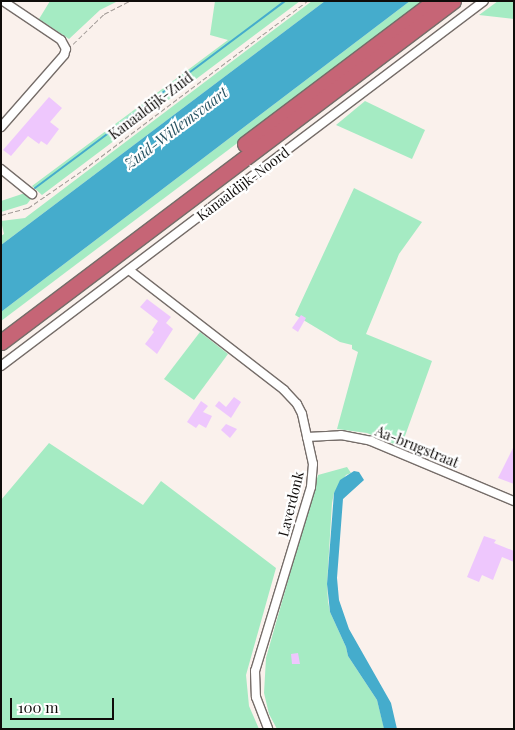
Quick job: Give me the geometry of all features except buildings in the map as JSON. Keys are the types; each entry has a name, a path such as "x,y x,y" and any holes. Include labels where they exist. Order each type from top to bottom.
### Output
{"highway":[{"path":"1,329 435,1"},
{"name":"Kanaaldijk-Noord","path":"1,342 453,1"}],"street":[{"path":"1,127 64,55 66,49 61,40 3,1"},
{"name":"Kanaaldijk-Noord","path":"1,366 484,1"},
{"path":"1,169 32,194"},
{"name":"Laverdonk","path":"129,270 291,397 302,414 313,464 311,487 256,671 256,697 268,729"},
{"name":"Aa-brugstraat","path":"307,437 341,436 371,441 514,501"}],"path":[{"path":"66,49 104,14 129,1"},
{"name":"Kanaaldijk-Zuid","path":"1,215 28,208 53,191 308,1"}],"green space":[{"path":"50,1 118,1 100,10 69,39 39,19"},
{"path":"215,1 300,1 42,195 32,186 228,40 210,35"},
{"path":"312,1 325,1 1,245 1,236 4,234 1,221 25,218"},
{"path":"410,1 426,1 1,321 1,312"},
{"path":"498,1 514,1 514,19 479,15"},
{"path":"365,101 425,130 412,159 336,125"},
{"path":"354,188 422,222 399,254 366,334 432,361 401,447 367,433 337,429 358,352 352,349 352,345 340,342 295,315"},
{"path":"25,193 31,199 27,204 1,212 1,201"},
{"path":"200,332 228,354 194,400 164,379"},
{"path":"49,443 143,505 161,481 276,568 246,675 249,706 259,729 1,729 1,500"},
{"path":"347,467 351,473 346,475 334,493 332,503 327,584 328,601 330,612 346,647 348,656 377,700 384,728 277,729 269,714 264,693 266,658 318,475"}],"water":[{"name":"Zuid-Willemsvaart","path":"325,1 410,1 1,312 1,245"},
{"path":"354,471 359,472 364,480 343,499 337,578 339,600 349,629 391,703 397,729 384,729 377,700 348,656 346,647 330,612 327,584 334,493 340,480"}],"waterway":[{"path":"35,188 285,1"}]}
